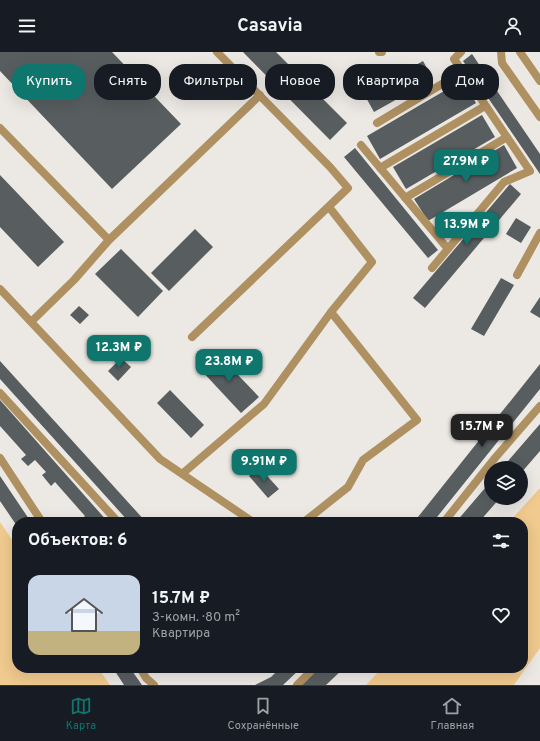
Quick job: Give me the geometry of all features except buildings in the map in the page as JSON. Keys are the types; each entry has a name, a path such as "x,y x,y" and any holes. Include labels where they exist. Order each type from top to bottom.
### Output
{"lane":[{"path":"192,337 348,188 330,167 217,52"},
{"path":"457,64 454,59 461,52"},
{"path":"501,52 502,63 540,117"},
{"path":"520,52 540,81"},
{"path":"376,123 441,84"},
{"path":"31,322 74,280 109,240 260,95"},
{"path":"432,268 504,182 530,171 481,100"},
{"path":"380,168 485,106"},
{"path":"0,128 109,240"},
{"path":"406,198 507,137"},
{"path":"361,145 448,249"},
{"path":"182,474 264,404 331,312 372,262 328,207"},
{"path":"517,275 540,232"},
{"path":"0,289 160,459 246,517"},
{"path":"310,517 348,487 363,460 417,420 331,312"},
{"path":"0,392 113,517"},
{"path":"448,517 495,458 540,406"},
{"path":"0,458 39,517"},
{"path":"143,673 154,685"},
{"path":"297,685 309,673"}],"shaded area":[{"path":"540,488 540,648 528,665 528,517 514,517 524,505 528,505 528,501"},
{"path":"0,522 12,540 12,673 102,673 110,685 0,685"},
{"path":"377,673 522,673 514,685 366,685"}]}
